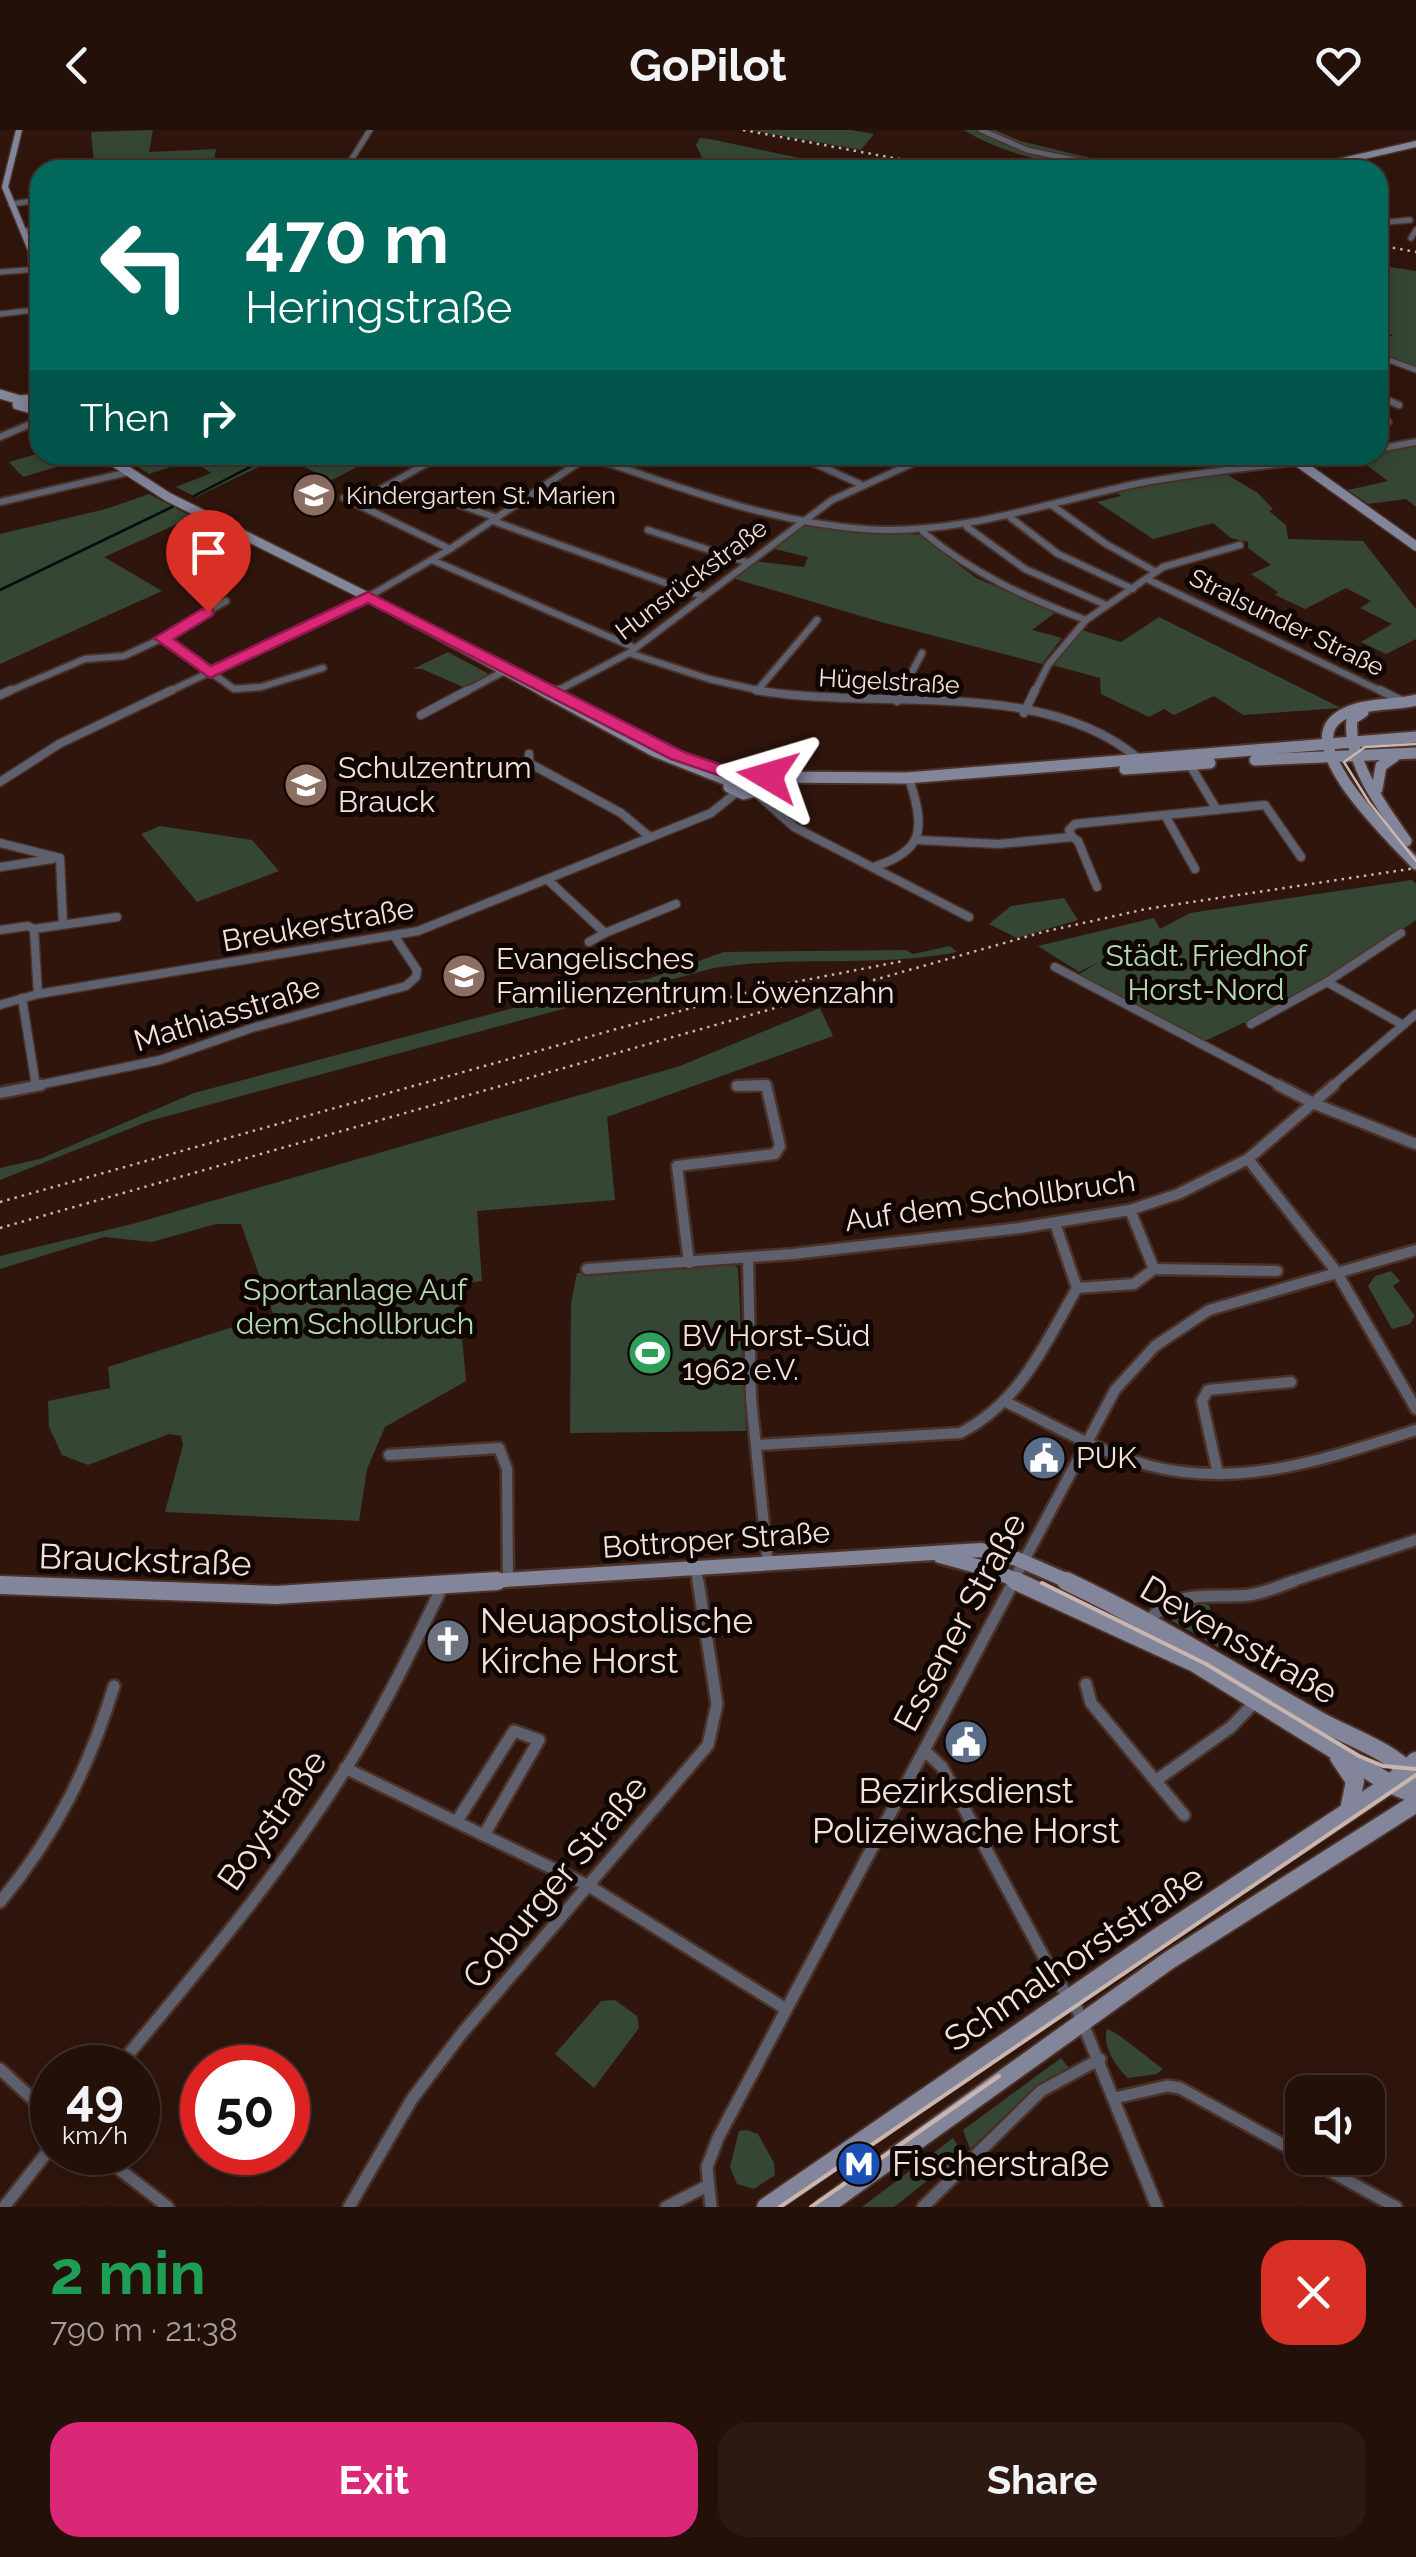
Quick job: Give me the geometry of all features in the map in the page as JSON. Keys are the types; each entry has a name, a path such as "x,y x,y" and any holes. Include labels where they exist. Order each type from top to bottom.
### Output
{"main road":[{"path":"18,130 3,194 30,250"},
{"path":"1347,160 1416,144"},
{"path":"0,394 20,400 18,406 30,404"},
{"path":"118,465 200,514 344,584"},
{"path":"127,465 161,488 553,693 654,751 730,776 752,769 768,782 910,785 1148,762 1329,750 1356,756 1416,753"},
{"path":"1303,465 1416,546"},
{"path":"1413,703 1356,710 1335,719 1327,728 1329,750 1355,796 1414,858"},
{"path":"1375,709 1352,719 1348,734 1356,756 1414,858"},
{"path":"1148,762 1190,765 1416,737"},
{"path":"1377,789 1381,766 1400,754"},
{"path":"730,776 728,787 737,792 756,793 768,782 1090,767"},
{"name":"Bottroper Straße","path":"287,1594 980,1550 1026,1562"},
{"name":"Bottroper Straße","path":"928,1553 1016,1580"},
{"name":"Devensstraße","path":"1026,1562 1148,1621 1414,1770"},
{"name":"Devensstraße","path":"1016,1580 1142,1638 1298,1724 1390,1784 1416,1795"},
{"name":"Brauckstraße","path":"0,1585 287,1594"},
{"name":"Devensstraße","path":"1298,1724 1351,1768 1356,1795 1348,1812"},
{"name":"Schmalhorststraße","path":"766,2207 1069,1997 1414,1770"},
{"name":"Schmalhorststraße","path":"824,2207 1132,1986 1313,1864 1416,1803"}],"street":[{"path":"350,160 370,130"},
{"path":"982,130 1027,150 1074,160"},
{"path":"11,204 30,201"},
{"path":"1388,222 1410,220"},
{"path":"24,231 30,230"},
{"path":"1410,238 1416,230"},
{"path":"0,272 30,270"},
{"path":"0,314 30,310"},
{"path":"1388,360 1416,370"},
{"path":"1388,365 1393,362"},
{"path":"1388,401 1399,405"},
{"path":"0,438 30,424"},
{"path":"1388,447 1416,442"},
{"path":"356,504 424,465"},
{"path":"0,782 59,744 368,597 450,549 573,465"},
{"path":"620,465 800,521 867,530 922,531 1010,518 1144,483 1284,465"},
{"path":"818,465 860,484"},
{"name":"Hunsrückstraße","path":"553,693 632,650 800,521 860,484 907,465"},
{"path":"0,502 129,472"},
{"path":"344,498 450,549"},
{"path":"448,502 702,596"},
{"path":"1053,506 1106,544 1156,572"},
{"path":"1010,518 1058,554 1133,589"},
{"path":"966,527 1025,569 1106,605"},
{"path":"648,530 746,562"},
{"path":"922,531 949,556 980,576 1086,620"},
{"path":"1024,712 1048,665 1086,620 1180,559 1240,546"},
{"name":"Hügelstraße","path":"432,560 632,650 710,680 757,691 829,700 938,701 1024,712 1094,730 1148,762"},
{"name":"Stralsunder Straße","path":"1149,580 1413,703"},
{"path":"0,695 85,659 124,656 226,601"},
{"path":"757,691 817,620"},
{"path":"162,638 234,690 246,691 323,668"},
{"path":"897,701 922,653"},
{"path":"420,716 508,669"},
{"path":"528,754 529,763 620,813 650,837"},
{"path":"1190,765 1217,810"},
{"path":"876,866 896,861 917,840 922,818 910,785"},
{"name":"Breukerstraße","path":"0,1004 38,994 395,937 443,923 711,813 737,792"},
{"path":"756,793 767,808 788,822 876,866 887,878 968,917"},
{"path":"1097,886 1092,868 1068,830 1075,824 1265,805 1301,858"},
{"path":"1165,815 1196,869"},
{"path":"917,840 999,844 1072,837"},
{"path":"0,843 60,858"},
{"path":"0,867 60,858"},
{"path":"60,858 63,924"},
{"path":"548,880 606,933"},
{"path":"589,942 676,904"},
{"path":"0,930 28,926 34,929 117,916"},
{"path":"34,929 38,994"},
{"path":"1251,1024 1327,982 1401,932"},
{"name":"Mathiasstraße","path":"0,1093 176,1056 252,1028 406,986 416,977 417,970 395,937"},
{"path":"1054,967 1315,1104 1416,1144"},
{"path":"1327,982 1403,1024"},
{"path":"22,998 36,1086"},
{"name":"Auf dem Schollbruch","path":"587,1269 748,1258 1055,1223 1130,1210 1178,1194 1248,1159 1416,1014"},
{"path":"689,1263 677,1166 775,1154 780,1146 766,1084 737,1086"},
{"path":"1248,1159 1336,1270 1416,1409"},
{"path":"1130,1210 1154,1269"},
{"path":"758,1446 960,1433 980,1426 1008,1403 1077,1288 1055,1223"},
{"name":"Essener Straße","path":"711,2207 707,2167 718,2138 1116,1390 1135,1365 1178,1327 1209,1310 1336,1270 1416,1250"},
{"path":"748,1258 751,1398 768,1565"},
{"path":"1077,1288 1134,1284 1154,1269 1277,1271"},
{"path":"1218,1474 1202,1401 1204,1394 1208,1390 1290,1382"},
{"path":"1008,1403 1151,1466 1218,1474 1282,1469 1416,1430"},
{"path":"388,1455 499,1448 507,1470 508,1581"},
{"path":"1142,1638 1158,1609 1182,1596 1252,1596 1416,1540"},
{"name":"Coburger Straße","path":"348,2207 412,2098 462,2032 708,1745 717,1704 696,1569"},
{"name":"Boystraße","path":"136,2045 272,1876 345,1768 386,1702 443,1585"},
{"path":"1086,1684 1092,1704 1184,1815"},
{"path":"0,1902 35,1862 68,1812 91,1763 114,1686"},
{"path":"1158,1779 1230,1727 1257,1700"},
{"path":"457,1821 514,1731 539,1740 484,1834"},
{"path":"925,1750 942,1767 1054,1976 1084,2024 1157,2207"},
{"path":"345,1768 589,1886 786,2009"},
{"path":"923,2207 990,2146 1040,2091 1100,2059"},
{"path":"0,2069 30,2096"},
{"path":"1115,2098 1167,2086 1180,2088 1285,2146"},
{"path":"4,2207 30,2174"},
{"path":"127,2175 168,2207"},
{"path":"1338,2175 1396,2207"},
{"path":"666,2207 707,2186"}],"green space":[{"path":"153,130 149,152 216,149 214,160 94,160 91,132"},
{"path":"750,130 851,130 874,134 861,150"},
{"path":"964,130 995,130 1020,141 1099,160 1042,160 984,141"},
{"path":"700,138 710,139 809,160 703,160 696,145"},
{"path":"1388,267 1416,271 1416,368 1388,358 1388,338 1393,335 1388,333"},
{"path":"1416,445 1416,507 1406,499 1368,504 1348,490 1388,481 1366,465 1388,465 1388,449"},
{"path":"30,456 30,465 63,465 23,477 9,462"},
{"path":"135,465 177,465 149,474"},
{"path":"199,465 263,465 196,497 176,487 211,473"},
{"path":"302,465 361,465 330,481"},
{"path":"1226,474 1258,493 1273,509 1269,511 1286,525 1288,539 1363,541 1416,609 1416,639 1386,654 1361,642 1392,624 1360,608 1371,601 1346,588 1305,609 1275,595 1278,592 1251,574 1271,565 1248,548 1248,542 1231,538 1213,523 1153,539 1097,502 1121,496 1117,492 1124,490"},
{"path":"149,494 193,517 104,557 162,591 0,664 0,534 106,509"},
{"path":"802,525 920,535 976,578 1056,612 1032,630 1062,638 1042,664 732,578 754,561 804,567 808,557 770,548"},
{"path":"1159,617 1341,708 1243,715 1214,696 1174,715 1164,709 1149,717 1101,694 1100,678 1052,665 1082,630 1121,642"},
{"path":"448,652 488,676 463,687 422,669 413,669"},
{"path":"160,826 252,840 279,871 197,902 141,834"},
{"name":"Städt. Friedhof Horst-Nord","path":"1412,880 1416,884 1416,920 1326,982 1250,1023 1201,1043 1078,975 1099,962 1079,972 1038,946 1154,918 1160,929 1190,913"},
{"path":"1064,898 1078,920 1017,938 989,924 1011,906"},
{"path":"950,946 957,952 897,959 714,968 149,1121 0,1180 0,1168 40,1159 194,1093 521,1006 526,1004 527,994 648,979 724,952 906,950 913,954"},
{"name":"Sportanlage Auf dem Schollbruch","path":"820,1008 833,1036 607,1117 615,1200 477,1211 482,1281 457,1284 466,1381 385,1427 367,1469 359,1521 165,1512 183,1445 181,1436 169,1434 88,1465 62,1455 49,1427 48,1401 110,1388 108,1367 273,1314 241,1224 216,1224 152,1242 104,1237 0,1269 0,1256 136,1223 680,1066"},
{"name":"BV Horst-Süd 1962 e.V.","path":"732,1263 738,1268 746,1431 570,1433 571,1303 577,1273"},
{"path":"1391,1271 1400,1281 1393,1286 1415,1316 1410,1324 1392,1329 1368,1286 1375,1276"},
{"path":"1209,1605 1221,1649 1172,1621 1173,1610"},
{"path":"615,2000 637,2016 639,2028 594,2088 555,2054 601,2001"},
{"path":"1107,2029 1163,2069 1157,2074 1128,2078 1111,2055"},
{"path":"1061,2058 1069,2068 1032,2090 970,2149 963,2130"},
{"path":"739,2131 758,2134 774,2163 775,2175 754,2189 737,2184 730,2167"},
{"path":"953,2138 966,2158 958,2167 942,2169 894,2207 862,2207"}],"waterway":[{"path":"194,496 254,465"},
{"path":"0,590 172,507"}],"tram line":[{"path":"1416,744 1365,747 1344,762 1369,802 1416,861"},
{"path":"1042,1583 1206,1664 1359,1756 1383,1766 1416,1769"},
{"path":"780,2207 1416,1775"},
{"path":"811,2207 999,2076"}],"railway":[{"path":"743,130 904,160"},
{"path":"1388,247 1416,252"},
{"path":"0,1228 1043,932 1146,909 1416,868"},
{"path":"0,1202 759,989 903,961"}],"place":[{"name":"Kindergarten St. Marien","path":"314,495"},
{"name":"Schulzentrum Brauck","path":"306,785"},
{"name":"Evangelisches Familienzentrum Löwenzahn","path":"464,976"},
{"name":"BV Horst-Süd 1962 e.V.","path":"650,1353"},
{"name":"PUK","path":"1044,1458"},
{"name":"Neuapostolische Kirche Horst","path":"448,1641"},
{"name":"Bezirksdienst Polizeiwache Horst","path":"966,1742"},
{"name":"Fischerstraße","path":"859,2164"}],"route":[{"path":"208,612 162,638 210,673 368,597 677,756 727,772 752,769 768,776"}]}
